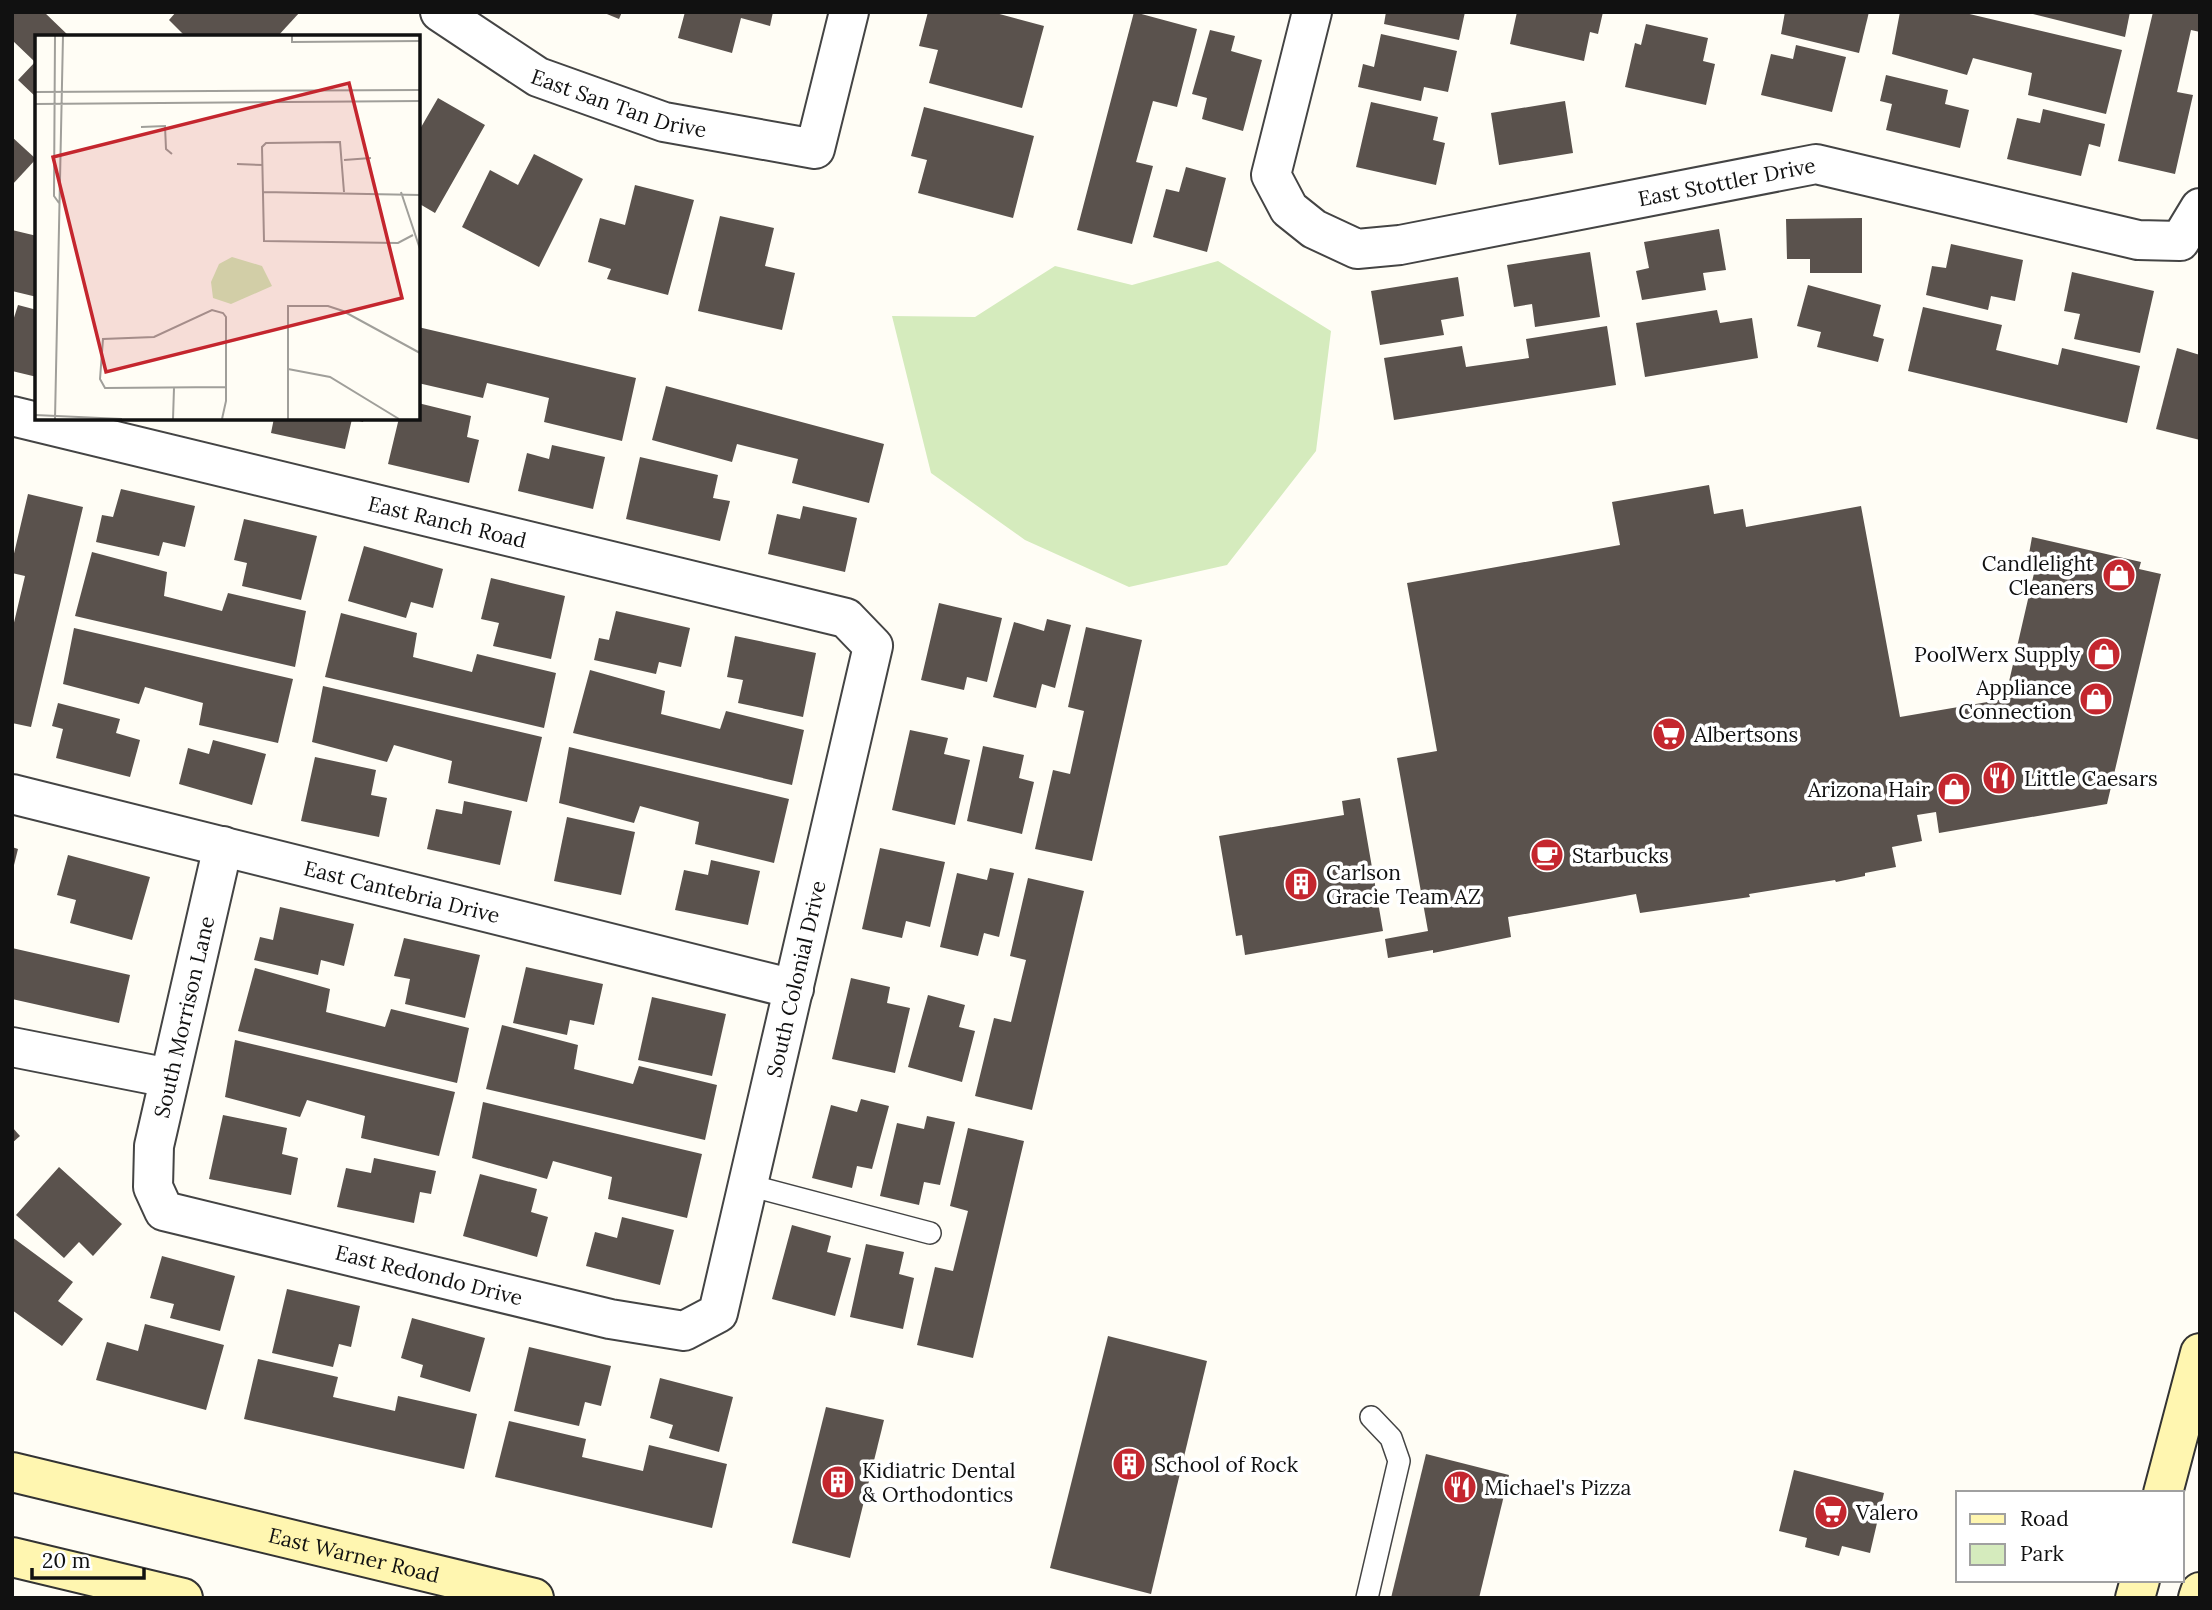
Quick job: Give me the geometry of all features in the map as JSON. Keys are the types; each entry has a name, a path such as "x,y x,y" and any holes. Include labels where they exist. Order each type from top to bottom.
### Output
{"main road":[{"path":"2164,1491 2200,1353"},
{"name":"East Warner Road","path":"12,1472 534,1598"},
{"path":"12,1557 183,1598"},
{"path":"2198,1598 2200,1592"}],"street":[{"name":"East San Tan Drive","path":"440,12 538,77 664,122 815,149 849,12"},
{"name":"East Stottler Drive","path":"1312,12 1271,175 1289,209 1314,229 1357,249 1400,245 1816,164 2138,240 2180,241 2200,208"},
{"name":"East Ranch Road","path":"12,416 846,618 873,646"},
{"name":"South Colonial Drive","path":"718,1313 873,646"},
{"name":"East Cantebria Drive","path":"12,794 794,989"},
{"name":"South Morrison Lane","path":"153,1187 154,1146 223,846"},
{"path":"12,1047 169,1078"},
{"name":"East Redondo Drive","path":"153,1187 164,1211 610,1319 684,1331 718,1313"}],"lane":[{"path":"748,1185 930,1233"},
{"path":"1367,1598 1399,1461 1391,1438 1371,1417"}],"green space":[{"path":"1218,261 1331,331 1316,451 1227,565 1129,587 1025,540 931,473 892,316 975,317 1055,266 1132,285"}],"building":[{"path":"12,12 44,12 68,35 35,35 35,62 12,40"},
{"path":"176,12 300,12 279,35 184,35 169,20"},
{"path":"602,12 622,12 619,19"},
{"path":"685,12 773,12 770,26 741,18 732,53 678,38"},
{"path":"928,12 992,12 1044,26 1022,108 929,83 938,50 919,46"},
{"path":"1134,12 1197,29 1177,107 1153,101 1136,162 1153,166 1132,244 1077,230"},
{"path":"1386,12 1465,12 1459,40 1384,24"},
{"path":"1517,12 1603,12 1598,34 1590,32 1584,61 1510,44"},
{"path":"1785,12 1869,12 1859,53 1781,34"},
{"path":"1900,12 1961,12 2122,50 2106,114 2028,95 2032,73 1973,58 1967,75 1892,54"},
{"path":"2025,12 2130,12 2125,37"},
{"path":"2153,12 2200,12 2200,32 2191,30 2177,92 2193,95 2175,174 2118,161"},
{"path":"1646,24 1708,38 1703,61 1715,64 1706,105 1625,87 1635,43 1641,45"},
{"path":"1210,30 1235,36 1231,51 1262,60 1243,131 1202,119 1207,98 1192,94"},
{"path":"1381,34 1457,51 1448,92 1424,87 1421,101 1358,87 1363,64 1374,67"},
{"path":"1796,45 1846,57 1832,112 1761,95 1771,54 1793,59"},
{"path":"35,62 35,96 18,80"},
{"path":"1886,75 1948,90 1945,104 1969,110 1960,148 1886,130 1892,104 1880,101"},
{"path":"438,98 485,125 435,213 420,204 420,129"},
{"path":"1565,101 1573,153 1499,165 1491,113"},
{"path":"1371,102 1438,117 1433,140 1445,143 1436,185 1356,167"},
{"path":"924,107 1034,136 1013,218 918,193 927,160 911,156"},
{"path":"2043,109 2105,124 2100,147 2089,144 2081,176 2007,159 2017,118 2040,123"},
{"path":"12,137 35,160 12,185"},
{"path":"534,154 583,179 539,267 462,227 490,170 518,185"},
{"path":"1186,167 1226,178 1207,252 1153,237 1166,189 1179,192"},
{"path":"635,185 694,200 668,295 607,279 611,269 588,262 600,218 625,225"},
{"path":"720,216 774,228 765,266 795,273 782,330 698,311"},
{"path":"1862,218 1862,273 1810,273 1810,259 1787,259 1786,219"},
{"path":"1719,229 1726,270 1703,273 1706,290 1642,300 1636,271 1649,268 1644,242"},
{"path":"12,230 35,236 35,297 12,291"},
{"path":"1951,244 2023,260 2015,301 1991,296 1988,310 1926,295 1932,266 1946,268"},
{"path":"1590,252 1600,317 1535,327 1532,304 1514,307 1507,265"},
{"path":"2072,272 2154,291 2140,353 2074,339 2080,314 2064,311"},
{"path":"1458,277 1464,316 1441,320 1444,335 1380,345 1371,291"},
{"path":"1808,285 1881,305 1873,336 1884,339 1878,362 1817,347 1821,332 1797,326"},
{"path":"18,305 35,309 35,377 12,371 12,324"},
{"path":"1923,307 2002,325 1996,350 2058,365 2062,348 2140,366 2127,423 1908,371"},
{"path":"1717,310 1720,323 1752,318 1758,358 1645,377 1636,323"},
{"path":"1607,326 1616,385 1394,420 1384,358 1462,346 1466,367 1529,358 1526,339"},
{"path":"420,327 636,378 622,441 544,422 549,398 487,383 483,398 420,383"},
{"path":"2177,348 2200,355 2200,440 2156,429"},
{"path":"666,386 884,444 869,503 792,483 798,459 737,444 732,462 652,440"},
{"path":"420,403 471,416 467,437 479,440 469,483 388,464 399,420 420,420"},
{"path":"274,420 352,420 345,449 271,433"},
{"path":"552,445 605,457 593,509 518,491 527,453 549,459"},
{"path":"640,457 718,475 713,498 730,501 720,541 626,519"},
{"name":"Albertsons","path":"1709,485 1714,514 1743,509 1746,527 1861,506 1900,717 2005,699 2038,556 2029,554 2032,537 2141,562 2139,569 2161,574 2107,804 1939,833 1936,812 1917,815 1922,841 1892,847 1896,867 1865,873 1865,876 1640,913 1636,894 1508,917 1511,937 1433,953 1433,950 1388,958 1385,939 1428,931 1397,758 1437,751 1407,583 1620,545 1612,502"},
{"path":"121,489 195,506 185,547 163,542 159,556 96,542 102,515 113,517"},
{"path":"28,494 83,507 31,727 12,723 12,631 25,576 12,573 12,562"},
{"path":"803,506 857,518 845,572 768,554 777,514 800,519"},
{"path":"244,519 317,536 301,600 242,586 247,563 234,560"},
{"path":"364,546 443,569 433,608 411,602 406,618 348,601"},
{"path":"92,552 167,572 164,596 222,611 228,593 306,611 295,667 75,616"},
{"path":"491,578 565,596 551,659 493,646 499,623 481,619"},
{"path":"939,603 1002,618 987,682 967,677 964,690 921,680"},
{"path":"616,611 690,628 681,667 659,662 656,674 594,660 599,638 609,640"},
{"path":"341,613 417,633 413,657 472,672 477,654 556,673 544,728 325,677"},
{"path":"1047,619 1071,625 1055,688 1042,684 1036,708 993,697 1014,622 1044,631"},
{"path":"1086,627 1142,640 1092,861 1035,849 1053,770 1070,774 1084,711 1068,707"},
{"path":"74,628 293,679 278,743 199,725 203,703 145,687 139,704 63,684"},
{"path":"735,636 816,653 803,717 738,703 743,680 727,677"},
{"path":"590,670 665,691 661,714 720,729 726,711 804,730 792,785 573,733"},
{"path":"323,686 542,737 527,802 448,783 452,761 394,745 387,762 312,742"},
{"path":"58,703 120,719 116,733 140,740 130,777 56,758 63,729 52,726"},
{"path":"910,730 948,738 944,754 970,760 955,825 892,810"},
{"path":"213,740 266,754 252,805 179,784 188,748 209,754"},
{"path":"983,746 1024,755 1019,778 1034,782 1022,834 967,821"},
{"path":"569,747 789,799 774,863 695,844 699,822 640,806 634,823 559,803"},
{"path":"315,757 376,770 371,795 387,798 379,837 301,821"},
{"name":"Carlson Gracie Team AZ","path":"1360,798 1383,931 1245,955 1242,935 1236,936 1219,836 1344,815 1342,801"},
{"path":"464,801 512,811 500,865 427,849 436,809 462,814"},
{"path":"567,817 635,832 621,895 554,881"},
{"path":"12,847 18,849 13,869 12,868"},
{"path":"880,848 945,862 930,927 906,921 902,938 862,929"},
{"path":"68,855 150,877 132,940 70,923 76,900 57,895"},
{"path":"711,860 760,871 748,925 675,910 684,870 708,875"},
{"path":"990,868 1014,873 999,937 984,933 978,956 940,947 957,873 987,880"},
{"path":"1028,878 1084,891 1032,1110 975,1096 994,1018 1011,1022 1026,960 1010,956"},
{"path":"280,907 354,924 344,966 321,960 318,975 254,960 260,937 273,940"},
{"path":"404,938 480,955 465,1018 405,1004 410,979 394,976"},
{"path":"12,948 130,975 119,1023 12,999"},
{"path":"526,967 603,984 594,1025 570,1020 567,1035 513,1023"},
{"path":"255,968 330,989 326,1012 385,1027 391,1009 469,1028 457,1083 238,1031"},
{"path":"851,978 890,987 887,1003 910,1008 895,1073 832,1059"},
{"path":"928,995 965,1005 959,1027 975,1031 962,1082 908,1067"},
{"path":"652,997 726,1014 712,1076 638,1060"},
{"path":"502,1025 578,1045 574,1069 633,1084 639,1066 717,1085 705,1140 486,1089"},
{"path":"235,1040 455,1092 439,1156 361,1138 365,1116 307,1100 300,1117 225,1097"},
{"path":"861,1099 889,1106 872,1169 857,1166 852,1188 812,1178 831,1105 857,1112"},
{"path":"483,1102 702,1154 687,1218 608,1199 612,1177 553,1161 547,1179 472,1158"},
{"path":"223,1115 287,1128 282,1154 298,1158 291,1195 209,1179"},
{"path":"927,1116 955,1122 940,1185 924,1182 919,1205 880,1196 897,1123 924,1129"},
{"path":"12,1127 20,1136 12,1143"},
{"path":"968,1128 1024,1141 973,1358 917,1345 935,1267 953,1271 968,1211 950,1206"},
{"path":"374,1158 436,1171 431,1194 420,1192 414,1223 337,1207 346,1168 371,1173"},
{"path":"59,1167 122,1224 93,1256 79,1242 64,1258 16,1215"},
{"path":"480,1174 537,1189 531,1212 548,1217 537,1257 463,1236"},
{"path":"622,1217 674,1230 660,1285 586,1266 595,1232 617,1238"},
{"path":"792,1225 831,1236 827,1252 851,1258 835,1316 772,1299"},
{"path":"12,1237 73,1282 58,1301 83,1319 62,1346 12,1310"},
{"path":"866,1244 904,1252 899,1274 914,1278 903,1329 850,1317"},
{"path":"162,1256 235,1276 220,1331 170,1318 174,1304 150,1298"},
{"path":"287,1289 360,1306 351,1347 339,1344 333,1367 272,1353"},
{"path":"412,1318 485,1338 470,1392 420,1377 423,1365 401,1358"},
{"path":"145,1324 224,1345 206,1410 96,1380 107,1342 138,1351"},
{"name":"School of Rock","path":"1108,1336 1207,1361 1151,1594 1050,1568"},
{"path":"529,1347 611,1366 601,1406 585,1402 579,1426 514,1411"},
{"path":"258,1359 338,1377 333,1397 395,1411 398,1396 477,1414 464,1469 244,1419"},
{"path":"660,1378 733,1397 719,1452 669,1438 673,1425 650,1418"},
{"name":"Kidiatric Dental & Orthodontics","path":"826,1407 884,1420 850,1558 792,1543"},
{"path":"509,1421 586,1439 582,1457 643,1471 649,1445 727,1464 712,1528 495,1477"},
{"path":"1426,1454 1509,1475 1479,1598 1391,1598"},
{"name":"Valero","path":"1794,1470 1884,1493 1870,1553 1842,1546 1839,1556 1805,1547 1807,1538 1779,1531"}],"place":[{"name":"Candlelight Cleaners","path":"2119,575"},
{"name":"PoolWerx Supply","path":"2104,654"},
{"name":"Appliance Connection","path":"2096,699"},
{"name":"Albertsons","path":"1669,734"},
{"name":"Little Caesars","path":"1999,778"},
{"name":"Arizona Hair","path":"1954,789"},
{"name":"Starbucks","path":"1547,855"},
{"name":"Carlson Gracie Team AZ","path":"1301,884"},
{"name":"School of Rock","path":"1129,1464"},
{"name":"Kidiatric Dental & Orthodontics","path":"838,1482"},
{"name":"Michael's Pizza","path":"1460,1487"},
{"name":"Valero","path":"1831,1512"}]}
